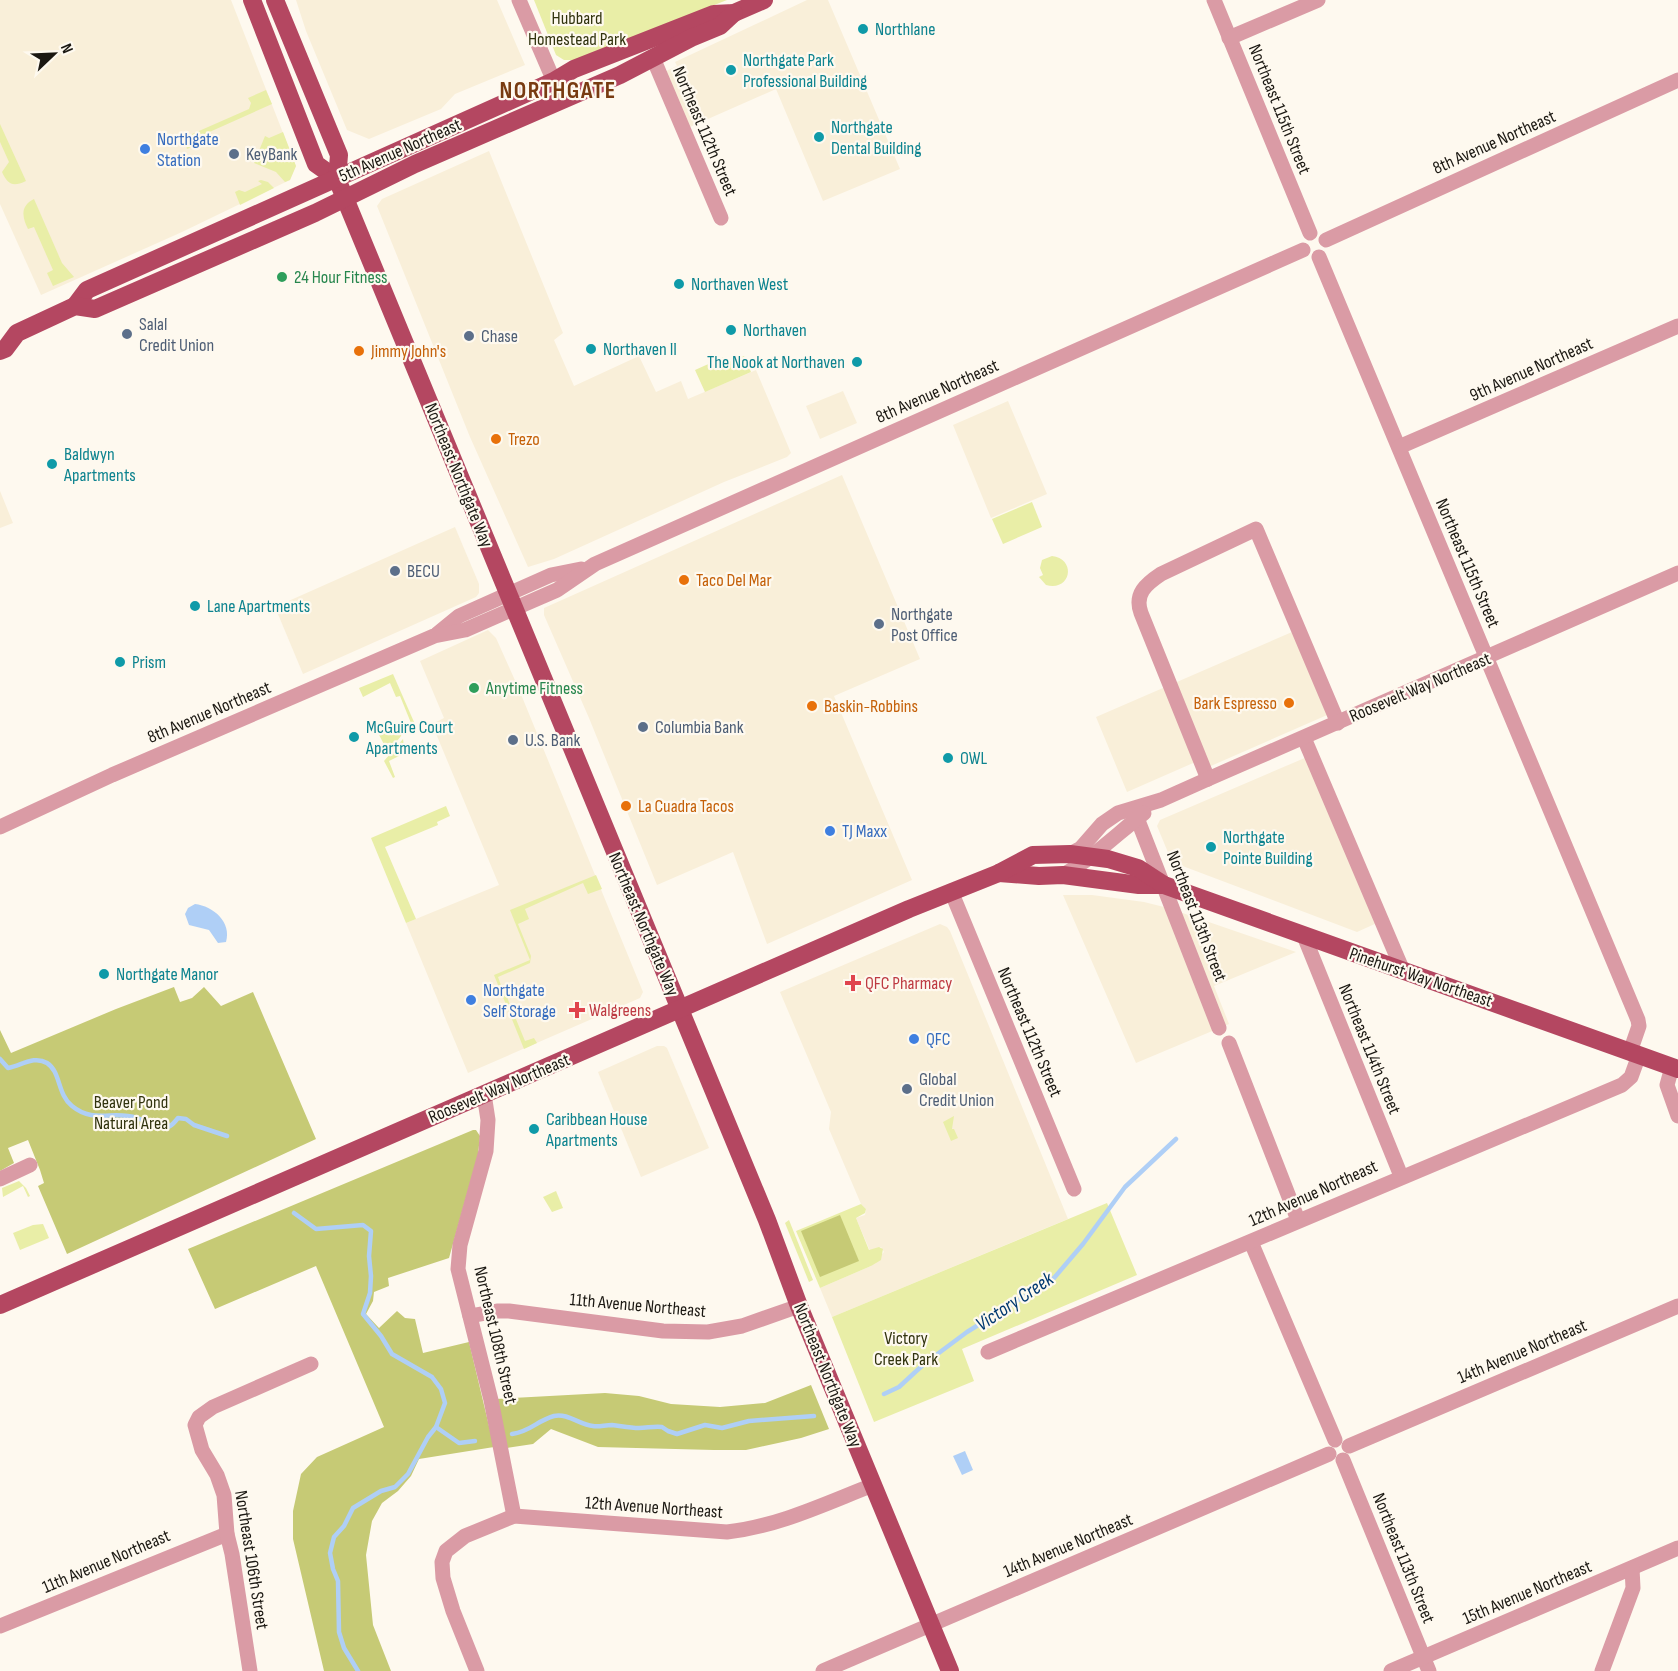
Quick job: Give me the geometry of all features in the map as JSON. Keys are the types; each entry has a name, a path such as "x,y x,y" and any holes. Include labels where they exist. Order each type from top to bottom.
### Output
{"main road":[{"name":"Northeast Northgate Way","path":"252,0 316,164 337,179"},
{"name":"Northeast Northgate Way","path":"275,0 339,155 337,179 345,199 767,1220 799,1306 950,1671"},
{"name":"5th Avenue Northeast","path":"0,351 5,349 8,331 75,306 95,309 620,75 720,26 734,13 764,0"},
{"name":"5th Avenue Northeast","path":"75,306 87,290 554,81 574,69 714,14 734,13"},
{"name":"Roosevelt Way Northeast","path":"0,1305 951,891 999,873 1033,855 1092,856"},
{"name":"Pinehurst Way Northeast","path":"1092,856 1138,868 1164,885 1675,1068"},
{"name":"Roosevelt Way Northeast","path":"999,873 1063,875"},
{"name":"Pinehurst Way Northeast","path":"1063,875 1139,885 1164,885"}],"street":[{"path":"519,0 562,100"},
{"name":"Northeast 115th Street","path":"1214,0 1310,233"},
{"path":"1229,38 1318,0"},
{"name":"Northeast 112th Street","path":"653,58 721,218"},
{"name":"8th Avenue Northeast","path":"1326,240 1678,80"},
{"path":"1310,233 1317,233 1326,240 1327,248 1319,257 1310,257 1303,250 1303,240 1310,233"},
{"name":"8th Avenue Northeast","path":"0,827 112,775 434,636 465,630 511,602 557,590 587,568 1303,250"},
{"name":"Northeast 115th Street","path":"1319,257 1638,1020 1634,1054"},
{"name":"9th Avenue Northeast","path":"1399,447 1678,326"},
{"path":"1208,779 1138,602 1143,589 1161,574 1256,530 1338,723"},
{"name":"Roosevelt Way Northeast","path":"1070,854 1087,843 1110,818 1128,809 1161,800 1678,573"},
{"path":"1304,738 1404,970"},
{"name":"Roosevelt Way Northeast","path":"1063,875 1092,856 1161,800"},
{"name":"Northeast 113th Street","path":"1137,818 1219,1028"},
{"name":"Northeast 112th Street","path":"951,891 1074,1189"},
{"name":"Northeast 114th Street","path":"1304,936 1401,1176"},
{"path":"1229,1043 1298,1220"},
{"name":"12th Avenue Northeast","path":"988,1352 1251,1242 1401,1176 1622,1085 1631,1077 1634,1054"},
{"path":"1675,1068 1667,1085 1678,1116"},
{"name":"Northeast 108th Street","path":"484,1094 488,1120 486,1151 458,1257 459,1276 502,1448 514,1516"},
{"path":"0,1179 30,1165"},
{"name":"Northeast 113th Street","path":"1251,1242 1426,1664"},
{"name":"11th Avenue Northeast","path":"470,1316 509,1311 663,1331 708,1332 731,1330 799,1306"},
{"name":"14th Avenue Northeast","path":"823,1671 1678,1306"},
{"name":"Northeast 106th Street","path":"250,1671 232,1554 226,1534 224,1495 217,1475 200,1443 195,1425 199,1417 213,1407 311,1364"},
{"name":"12th Avenue Northeast","path":"477,1671 447,1594 442,1562 446,1551 453,1543 477,1530 514,1516 727,1532 754,1528 800,1515 873,1485"},
{"name":"11th Avenue Northeast","path":"0,1626 226,1534"},
{"name":"15th Avenue Northeast","path":"1391,1671 1426,1664 1678,1548"},
{"path":"1602,1671 1633,1588 1632,1568"}],"shaded area":[{"name":"Northgate Station","path":"0,0 231,0 296,166 290,180 182,232 41,295 0,204"},
{"path":"296,0 497,0 525,65 455,94 441,109 369,139 347,130 306,31"},
{"path":"807,0 828,0 900,169 823,201 776,89 683,130 660,74 677,66 675,62"},
{"path":"489,151 563,333 554,340 574,386 639,356 656,392 681,381 688,399 756,370 791,453 787,457 724,482 554,559 528,567 470,437 377,206 382,199"},
{"path":"843,391 857,423 820,439 806,406"},
{"path":"1008,401 1047,494 991,518 953,425"},
{"path":"842,475 920,659 834,696 912,880 767,944 733,852 657,885 544,615 544,608"},
{"path":"0,491 13,523 0,528"},
{"path":"455,527 479,584 479,593 476,597 303,674 275,607"},
{"path":"1299,629 1334,712 1204,769 1200,760 1127,792 1096,717"},
{"path":"488,630 496,638 518,687 643,992 640,998 468,1073 406,923 499,885 432,724 444,718 420,661"},
{"path":"1307,757 1377,923 1357,932 1172,862 1157,826 1160,820"},
{"path":"1063,895 1092,895 1144,902 1296,952 1214,986 1229,1024 1136,1063"},
{"path":"940,924 950,931 1068,1219 832,1317 820,1288 871,1266 884,1252 881,1247 870,1251 856,1218 865,1215 866,1209 861,1204 829,1129 831,1112 780,992"},
{"path":"657,1046 667,1048 709,1148 641,1177 598,1072"}],"green space":[{"name":"Hubbard Homestead Park","path":"534,0 727,0 575,60 564,60 556,55"},
{"path":"266,90 272,104 196,138 192,147 187,149 183,138 249,109 251,103 248,98"},
{"path":"0,124 26,181 11,184 2,172 9,162 0,142"},
{"path":"283,132 296,166 290,180 285,182 276,172 254,163 265,136 269,138"},
{"path":"258,181 268,182 274,188 240,205 235,192 239,190 245,192 262,184"},
{"path":"34,199 62,263 74,277 53,286 47,273 53,270 34,227 28,229 24,220 24,208"},
{"path":"744,356 751,372 705,392 695,370 724,357 727,363"},
{"path":"1032,502 1042,527 1003,544 992,519"},
{"path":"1052,556 1060,558 1068,568 1065,580 1054,586 1046,585 1039,577 1043,575 1040,568 1042,560"},
{"path":"393,674 414,722 403,730 388,752 377,731 380,734 394,726 396,729 411,723 400,696 396,697 390,683 363,697 359,688"},
{"path":"403,739 405,753 389,761 395,777 393,778 384,761"},
{"path":"446,806 450,816 437,822 438,825 385,847 416,919 406,923 371,838"},
{"path":"596,875 602,889 588,894 583,883 525,909 529,919 518,924 531,956 530,963 498,977 502,988 514,983 515,985 504,990 525,1041 534,1038 537,1043 524,1049 494,975 530,960 510,910"},
{"name":"Beaver Pond Natural Area","path":"174,987 180,1002 192,998 204,987 221,1006 253,992 316,1139 67,1254 38,1186 44,1183 28,1140 8,1148 14,1163 0,1171 0,1030 11,1053"},
{"path":"954,1116 952,1129 958,1138 951,1141 943,1122"},
{"path":"476,1130 480,1136 478,1155 449,1258 388,1278 389,1286 374,1292 373,1301 366,1314 379,1328 397,1311 405,1318 415,1319 423,1353 469,1342 494,1447 419,1459 411,1476 398,1491 382,1503 372,1521 366,1555 373,1625 391,1671 324,1671 293,1539 293,1511 301,1474 317,1457 384,1427 316,1266 215,1309 188,1249"},
{"path":"19,1181 26,1188 30,1196 28,1197 23,1186 3,1197 2,1188"},
{"path":"556,1191 563,1208 552,1212 543,1197"},
{"name":"Victory Creek Park","path":"1107,1203 1137,1275 962,1349 974,1381 874,1422 832,1317"},
{"path":"861,1204 866,1209 865,1213 856,1218 869,1250 879,1247 883,1249 881,1260 820,1288 796,1231"},
{"path":"840,1215 859,1261 820,1277 801,1231"},
{"path":"789,1220 813,1280 809,1282 785,1223"},
{"path":"43,1224 49,1238 20,1250 13,1233 33,1225"},
{"path":"811,1385 829,1429 801,1438 746,1450 598,1447 551,1429 533,1444 507,1448 496,1399 605,1393 639,1396 671,1404 720,1407 765,1403"}],"water":[{"path":"195,904 202,905 220,916 226,928 226,942 218,943 209,930 189,925 185,914 188,908"},
{"path":"965,1451 973,1470 962,1475 953,1456"}],"waterway":[{"path":"0,1059 8,1068 37,1060 47,1063 55,1072 67,1101 88,1114 128,1116 163,1128 170,1126 178,1118 186,1119 194,1125 227,1136"},
{"name":"Victory Creek","path":"884,1394 899,1387 924,1364 967,1332 1054,1278 1083,1244 1125,1187 1176,1139"},
{"path":"294,1213 316,1229 363,1225 371,1231 370,1293 363,1314 392,1354 432,1377 441,1389 445,1403 436,1427 408,1474 395,1487 381,1491 353,1508 344,1526 334,1537 330,1553 338,1581 339,1632 344,1648 358,1671"},
{"name":"Victory Creek","path":"512,1434 524,1431 554,1416 593,1426 662,1427 677,1434 705,1425 722,1428 749,1421 814,1416"},
{"name":"Victory Creek","path":"436,1427 459,1443 475,1441"}],"place":[{"name":"Northlane","path":"863,29"},
{"name":"Northgate Park Professional Building","path":"731,70"},
{"name":"Northgate Dental Building","path":"819,137"},
{"name":"Northgate Station","path":"145,149"},
{"name":"KeyBank","path":"234,154"},
{"name":"24 Hour Fitness","path":"282,277"},
{"name":"Northaven West","path":"679,284"},
{"name":"Northaven","path":"731,330"},
{"name":"Salal Credit Union","path":"127,334"},
{"name":"Chase","path":"469,336"},
{"name":"Northaven II","path":"591,349"},
{"name":"Jimmy John's","path":"359,351"},
{"name":"The Nook at Northaven","path":"857,362"},
{"name":"Trezo","path":"496,439"},
{"name":"Baldwyn Apartments","path":"52,464"},
{"name":"BECU","path":"395,571"},
{"name":"Taco Del Mar","path":"684,580"},
{"name":"Lane Apartments","path":"195,606"},
{"name":"Northgate Post Office","path":"879,624"},
{"name":"Prism","path":"120,662"},
{"name":"Anytime Fitness","path":"474,688"},
{"name":"Bark Espresso","path":"1289,703"},
{"name":"Baskin-Robbins","path":"812,706"},
{"name":"Columbia Bank","path":"643,727"},
{"name":"McGuire Court Apartments","path":"354,737"},
{"name":"U.S. Bank","path":"513,740"},
{"name":"OWL","path":"948,758"},
{"name":"La Cuadra Tacos","path":"626,806"},
{"name":"TJ Maxx","path":"830,831"},
{"name":"Northgate Pointe Building","path":"1211,847"},
{"name":"Northgate Manor","path":"104,974"},
{"name":"QFC Pharmacy","path":"853,983"},
{"name":"Northgate Self Storage","path":"471,1000"},
{"name":"Walgreens","path":"577,1010"},
{"name":"QFC","path":"914,1039"},
{"name":"Global Credit Union","path":"907,1089"},
{"name":"Caribbean House Apartments","path":"534,1129"}],"district":[{"name":"NORTHGATE","path":"558,90"}]}
